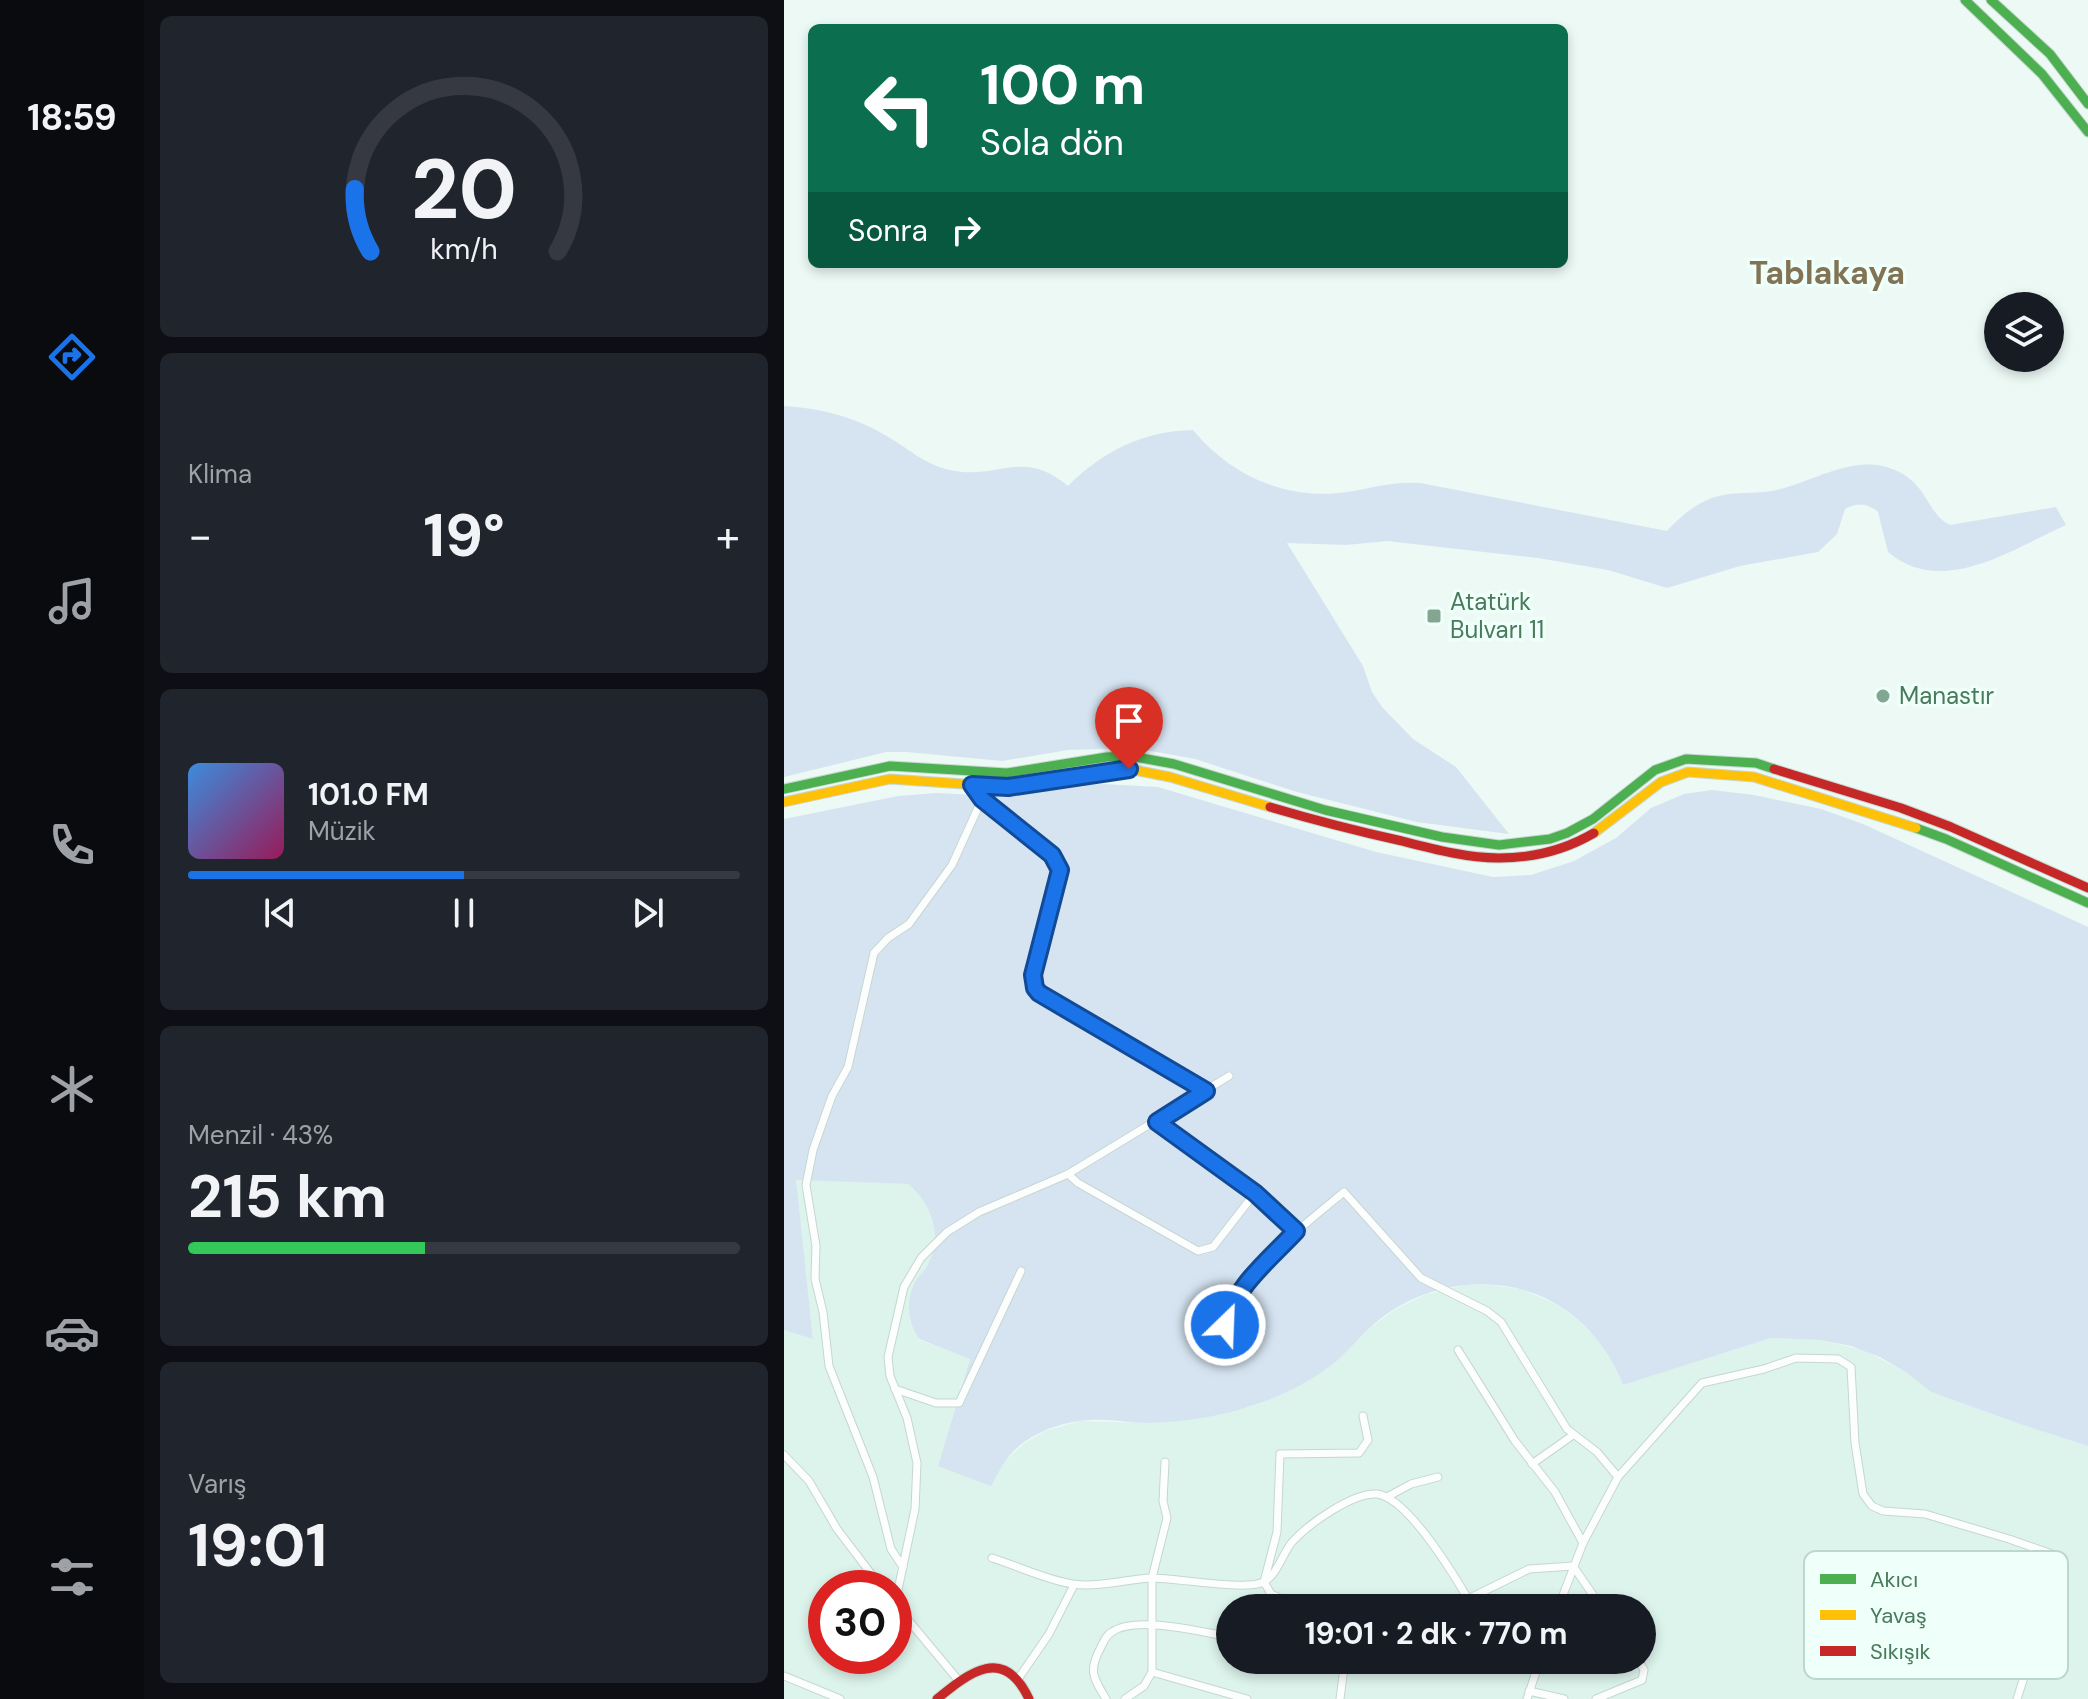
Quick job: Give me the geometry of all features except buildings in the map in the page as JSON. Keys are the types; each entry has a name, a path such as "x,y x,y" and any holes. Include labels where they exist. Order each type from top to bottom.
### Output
{"main road":[{"path":"1965,0 2042,74 2088,132"},
{"path":"1991,0 2050,54 2088,104"},
{"path":"784,789 890,766 1007,773 1130,756 1174,764 1325,810 1442,837 1499,845 1550,839 1567,833 1593,819 1655,770 1686,759 1756,763 1901,808 2088,888"},
{"path":"784,802 890,779 1008,787 1129,769 1170,777 1322,823 1439,850 1499,858 1553,852 1572,846 1600,830 1661,782 1688,772 1754,777 1946,839 2088,903"},
{"path":"937,1699 968,1673 992,1666 1018,1679 1029,1699"}],"street":[{"path":"972,785 982,799 1059,864 1033,975 1035,988 1206,1091"},
{"path":"903,1567 891,1549 873,1477 829,1366 823,1312 815,1279 816,1246 806,1185 813,1150 832,1096 848,1067 874,953 888,938 909,924 952,865 982,799"},
{"path":"902,1570 915,1509 917,1463 888,1357 904,1287 921,1258 947,1232 979,1212 1068,1174 1229,1076"},
{"path":"1157,1122 1255,1193 1296,1231"},
{"path":"1068,1174 1078,1183 1198,1251 1213,1247 1255,1193"},
{"path":"1225,1325 1231,1306 1241,1290 1296,1231 1344,1192 1421,1278 1487,1311 1501,1322 1562,1422 1573,1435 1597,1452 1618,1477"},
{"path":"895,1389 936,1403 959,1403 1021,1271"},
{"path":"1458,1350 1515,1441 1555,1492 1583,1543"},
{"path":"1563,1594 1583,1543 1618,1477 1702,1383 1764,1369 1796,1358 1838,1359 1851,1367 1855,1443 1863,1494 1872,1506 1883,1511 1925,1514 2043,1551"},
{"path":"1271,1594 1264,1582 1277,1532 1280,1454 1359,1453 1368,1440 1363,1416"},
{"path":"1532,1464 1573,1435"},
{"path":"784,1455 809,1481 837,1529 868,1570"},
{"path":"1125,1699 1144,1686 1152,1672 1152,1578 1167,1518 1163,1501 1165,1462"},
{"path":"1387,1497 1411,1484 1438,1477"},
{"path":"992,1558 1074,1585 1152,1578 1252,1585 1272,1576 1291,1543 1324,1517 1360,1496 1374,1494 1387,1497 1425,1533 1465,1594"},
{"path":"1478,1594 1529,1569 1573,1566"},
{"path":"1573,1566 1592,1594"},
{"path":"1018,1679 1049,1634 1074,1585"},
{"path":"1106,1699 1092,1672 1094,1659 1115,1629 1152,1623 1216,1634"},
{"path":"912,1624 959,1681"},
{"path":"1152,1672 1247,1699"},
{"path":"1340,1699 1343,1674"},
{"path":"1535,1674 1528,1695 1564,1699"},
{"path":"1596,1699 1642,1680 1643,1674"},
{"path":"784,1676 840,1699"},
{"path":"2017,1699 2023,1679"}],"shaded area":[{"path":"784,406 812,409 852,420 878,431 941,468 982,472 1023,467 1052,475 1068,486 1095,463 1125,445 1157,434 1193,430 1208,446 1243,472 1262,482 1303,493 1325,494 1420,483 1667,531 1689,510 1713,498 1781,489 1846,467 1879,465 1906,476 1921,491 1936,514 1950,525 2056,507 2066,525 1977,565 1931,571 1909,565 1888,552 1878,512 1858,504 1845,509 1837,534 1818,552 1740,566 1667,588 1608,570 1538,558 1387,541 1346,545 1287,543 1363,666 1372,692 1382,707 1413,739 1456,767 1509,834 1417,822 1297,792 1195,759 1135,748 1068,750 1002,761 886,752 784,777"},
{"path":"1104,784 1158,787 1376,852 1493,877 1531,875 1574,861 1616,838 1651,808 1684,794 1712,790 1754,795 1821,809 1863,824 2088,927 2088,1446 1931,1392 1880,1357 1851,1346 1820,1340 1771,1338 1623,1385 1600,1343 1566,1310 1517,1288 1473,1285 1451,1287 1410,1301 1373,1325 1339,1359 1315,1376 1285,1393 1254,1405 1214,1416 1173,1421 1091,1420 1050,1428 1015,1450 991,1486 938,1466 970,1359 919,1339 912,1325 909,1309 911,1294 927,1266 935,1232 929,1211 908,1184 796,1180 813,1339 784,1330 784,819 898,796 937,793 995,796 1060,786"},
{"path":"795,1180 908,1184 929,1210 935,1243 930,1260 911,1293 910,1321 919,1340 970,1358 938,1466 1007,1459 1045,1431 1080,1421 1149,1423 1250,1407 1306,1382 1396,1309 1424,1295 1465,1285 1520,1289 1558,1305 1598,1339 1623,1385 1771,1338 1820,1340 1866,1351 1907,1373 1931,1392 2088,1446 2088,1699 784,1699 784,1330 813,1338"}],"traffic: fast":[{"path":"1965,0 2042,74 2088,132"},
{"path":"1991,0 2050,54 2088,104"},
{"path":"784,789 890,766 1007,773 1130,756 1174,764 1325,810 1442,837 1499,845 1550,839 1567,833 1593,819 1655,770 1686,759 1756,763 1774,769"},
{"path":"1916,828 2088,903"}],"traffic: slow":[{"path":"784,802 890,779 1008,787 1129,769 1170,777 1270,807"},
{"path":"1594,833 1661,782 1688,772 1754,777 1916,828"}],"traffic: jam":[{"path":"1774,769 1901,808 2088,888"},
{"path":"1270,807 1438,850 1487,858 1512,858 1548,852 1594,833"},
{"path":"937,1699 974,1673 998,1668 1009,1672 1029,1699"}],"place":[{"name":"Atatürk Bulvarı 11","path":"1434,616"},
{"name":"Manastır","path":"1883,696"}],"district":[{"name":"Tablakaya","path":"1827,273"}],"route":[{"path":"1129,769 1008,787 972,785 982,799 1059,864 1033,975 1035,988 1206,1091 1157,1122 1255,1193 1296,1231 1241,1290 1231,1306 1225,1325"}]}
